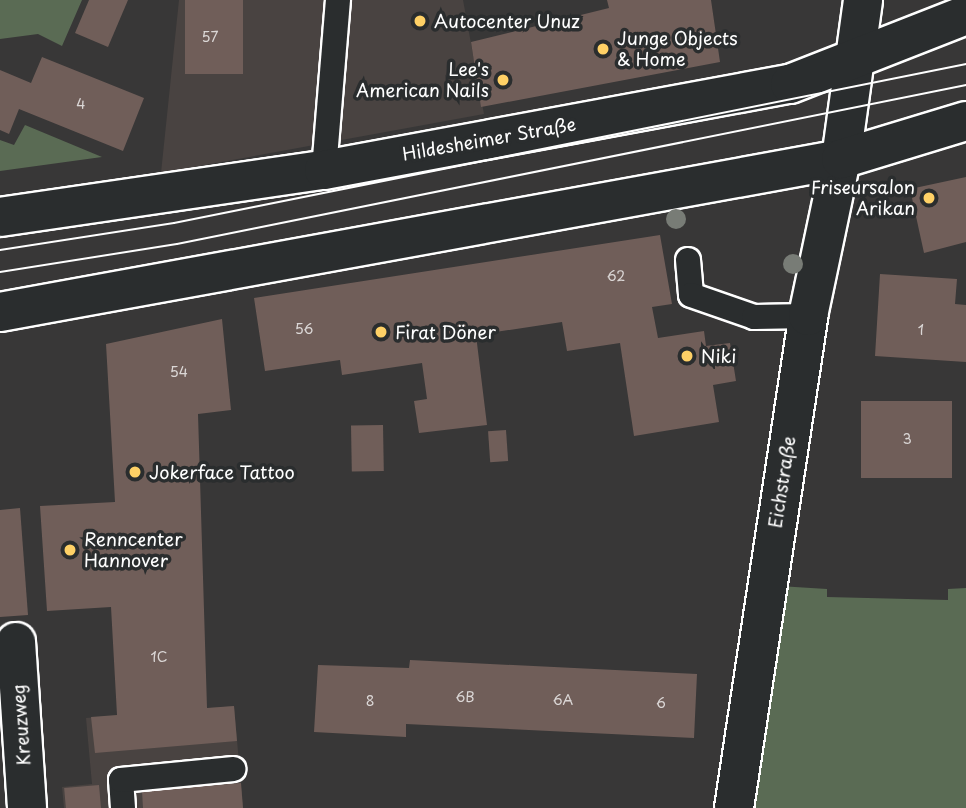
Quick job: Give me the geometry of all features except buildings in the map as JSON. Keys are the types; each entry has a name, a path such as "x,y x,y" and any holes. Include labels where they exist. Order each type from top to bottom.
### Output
{"main road":[{"name":"Eichstraße","path":"734,808 808,316 841,159 863,0"},
{"path":"960,0 966,4"},
{"name":"Hildesheimer Straße","path":"0,217 324,170 790,84 857,53 966,15"},
{"path":"0,312 841,159 966,121"},
{"name":"Kreuzweg","path":"16,642 10,717 27,808"}],"lane":[{"path":"324,170 338,0"},
{"path":"688,260 691,295 754,317 808,316"},
{"path":"123,808 121,780 233,769"}],"shaded area":[{"path":"179,0 463,0 484,114 161,173"},
{"path":"234,706 243,808 64,808 62,787 92,784 86,718"}],"green space":[{"path":"0,0 82,0 62,46 38,34 0,39"},
{"path":"25,125 102,157 0,171 0,140 14,145"},
{"path":"779,586 827,589 827,597 948,600 948,589 966,588 966,808 744,808"}],"tram line":[{"path":"0,250 174,223 966,64"},
{"path":"0,272 177,244 966,85"}],"place":[{"name":"Autocenter Unuz","path":"420,21"},
{"name":"Junge Objects & Home","path":"603,49"},
{"name":"Lee's American Nails","path":"503,80"},
{"name":"Friseursalon Arikan","path":"929,198"},
{"name":"Firat Döner","path":"381,332"},
{"name":"Niki","path":"687,356"},
{"name":"Jokerface Tattoo","path":"135,472"},
{"name":"Renncenter Hannover","path":"70,550"}]}
